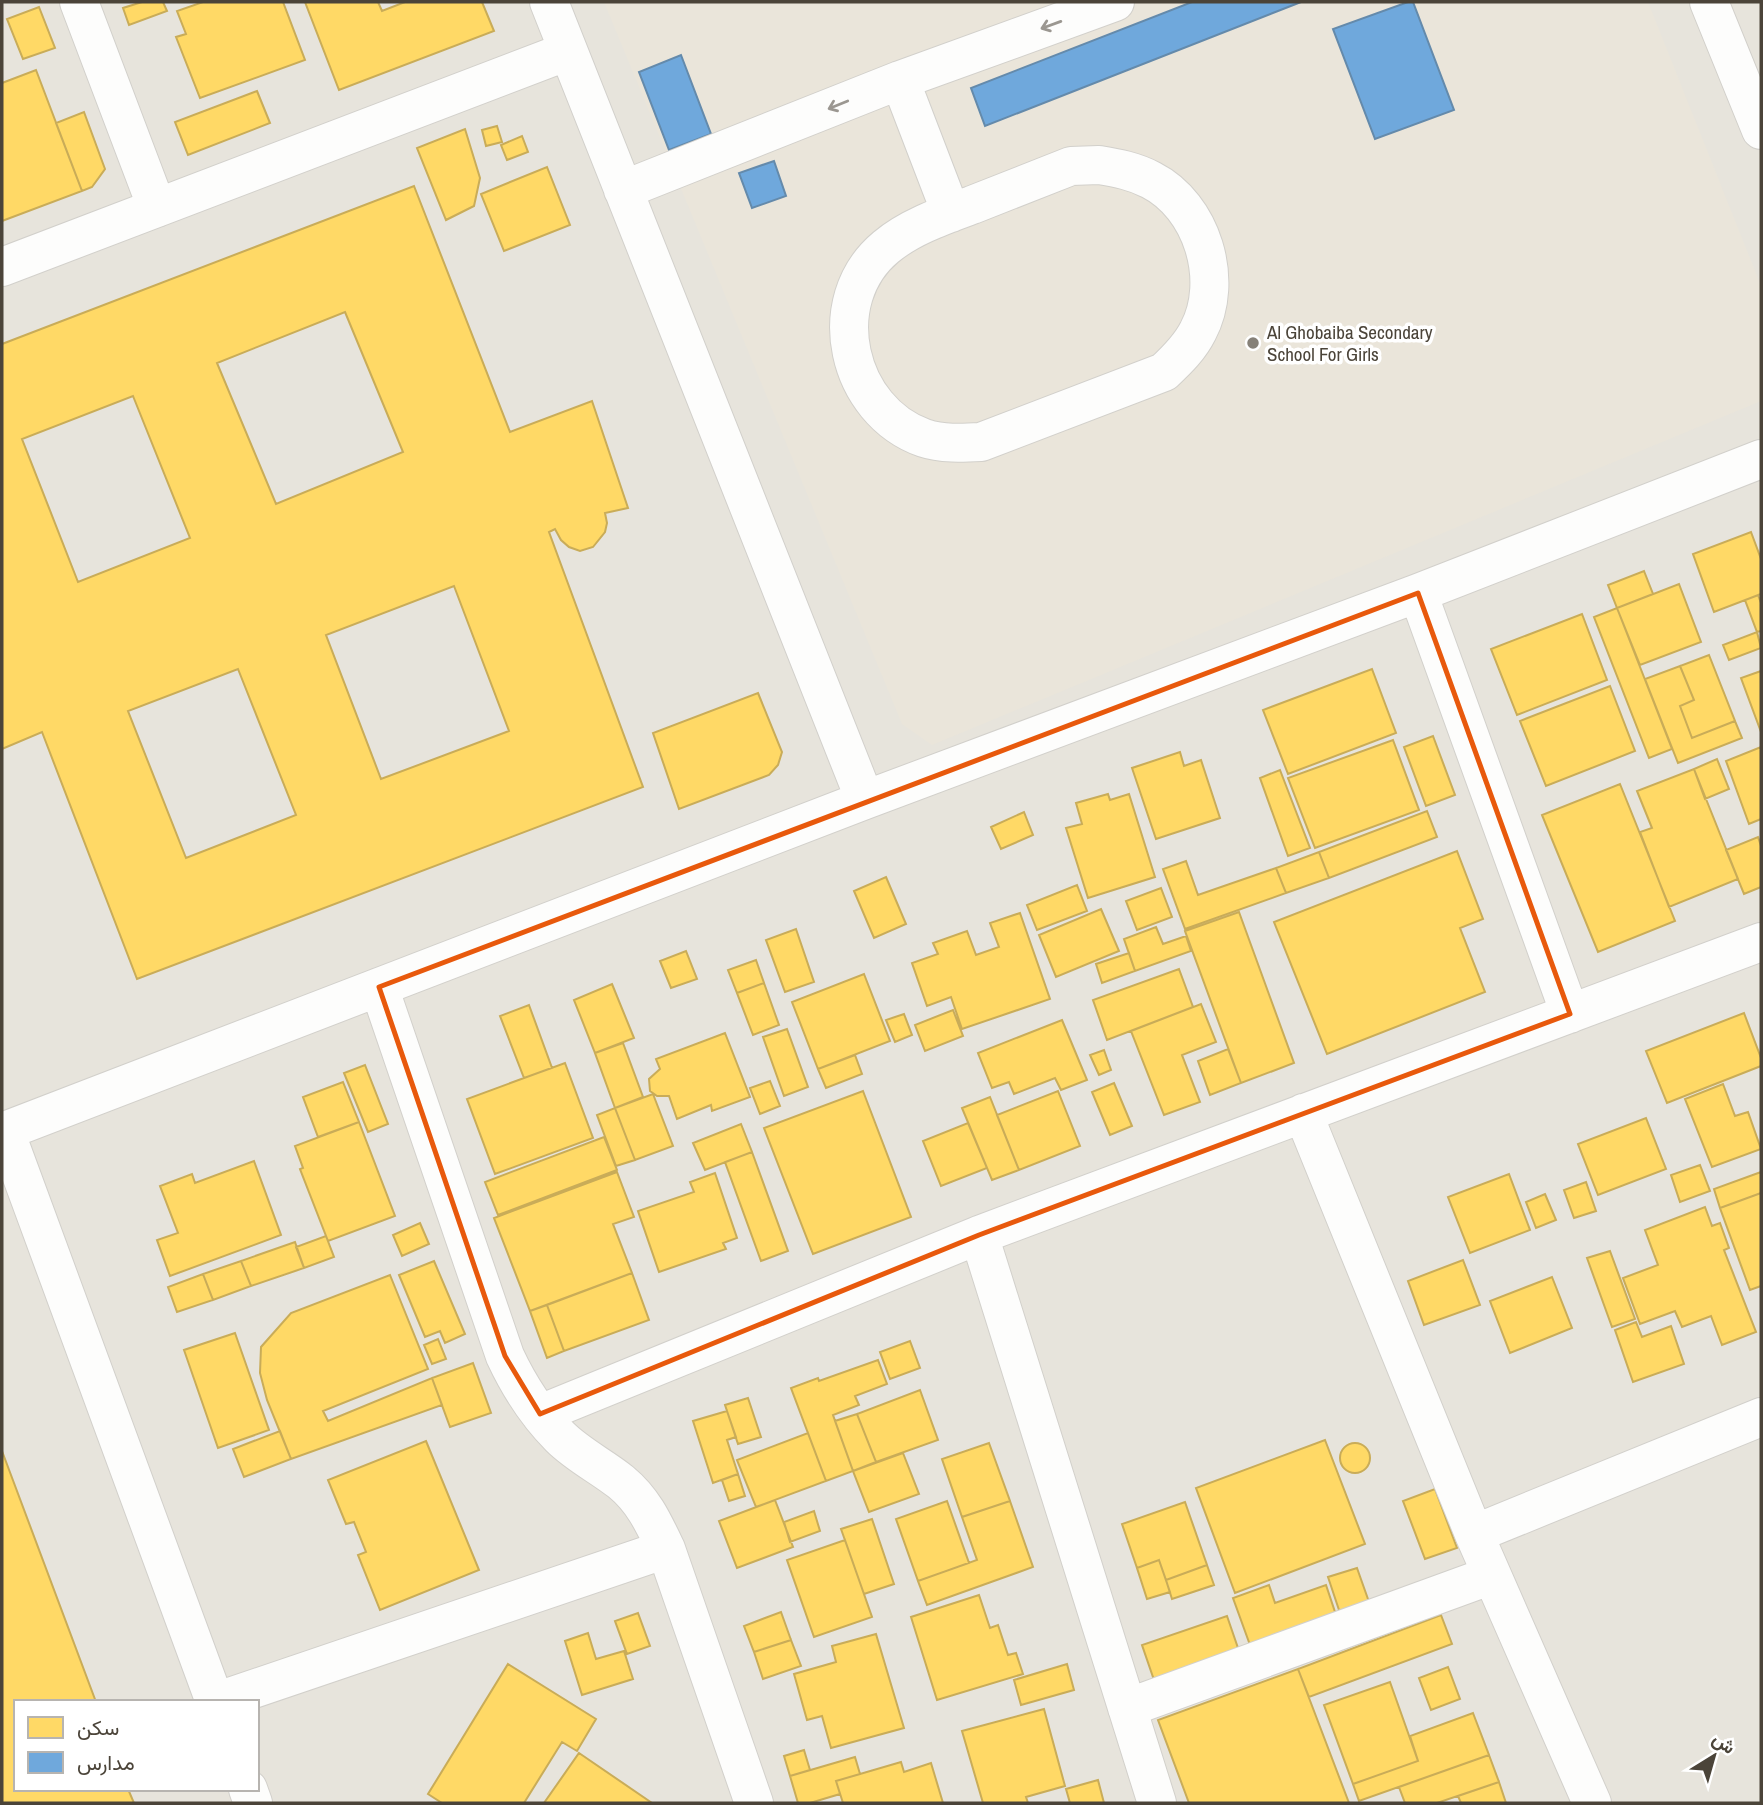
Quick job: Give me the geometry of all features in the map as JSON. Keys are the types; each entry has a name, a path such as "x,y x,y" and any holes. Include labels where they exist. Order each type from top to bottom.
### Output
{"street":[{"path":"79,2 157,208"},
{"path":"549,2 865,800"},
{"path":"624,190 900,80 1115,2"},
{"path":"1709,2 1761,130"},
{"path":"2,267 568,51"},
{"path":"900,80 951,213"},
{"path":"1071,166 1108,166 1127,170 1153,181 1176,198 1193,220 1204,246 1210,273 1208,302 1200,329 1184,353 1164,372 981,442 952,444 924,438 897,425 876,405 865,389 850,354 848,325 853,296 865,270 884,248 908,231 951,213 1071,166"},
{"path":"214,1700 3,1131 865,800 1418,593 1761,459"},
{"path":"1418,593 1570,1014"},
{"path":"540,1414 979,1235 1761,942"},
{"path":"379,987 505,1356 527,1397 540,1414 574,1449 623,1483 650,1514 666,1549 754,1803"},
{"path":"1303,1113 1474,1534 1592,1803"},
{"path":"979,1235 1157,1803"},
{"path":"1474,1534 1761,1417"},
{"path":"221,1700 666,1549"},
{"path":"1127,1708 1492,1575"}],"highlighted area":[{"path":"1418,593 1570,1014 979,1235 540,1414 505,1356 379,987"}],"shaded area":[{"path":"2,2 1761,2 1761,1803 2,1803"},
{"name":"Al Ghobaiba Secondary School For Girls","path":"604,2 1648,2 1761,286 1761,401 932,745 902,724"}],"building: سكن":[{"path":"142,2 163,2 167,11 129,25 123,8"},
{"path":"203,2 283,2 305,60 200,98 176,37 186,34 177,11"},
{"path":"305,2 378,2 382,11 405,2 482,2 494,31 339,90"},
{"path":"39,7 55,48 23,59 7,19"},
{"path":"36,70 82,191 2,221 2,83"},
{"path":"257,91 270,123 188,155 175,122"},
{"path":"84,112 105,169 92,187 82,191 56,123"},
{"path":"497,126 502,142 486,146 482,130"},
{"path":"465,129 480,178 474,206 446,220 417,148"},
{"path":"522,136 528,152 507,160 501,145"},
{"path":"547,167 570,225 504,251 481,194"},
{"path":"414,186 510,432 592,401 628,508 605,513 605,532 593,547 580,551 561,540 555,529 549,532 643,787 137,979 42,732 2,749 2,344","holes":["345,312 403,452 276,504 217,363","133,396 190,538 78,582 22,439","454,586 509,731 381,779 326,635","238,669 296,815 186,858 128,711"]},
{"path":"1751,532 1761,559 1761,594 1714,612 1693,554"},
{"path":"1644,571 1653,594 1617,608 1608,585"},
{"path":"1679,584 1701,642 1640,665 1617,608"},
{"path":"1758,595 1761,603 1761,631 1757,632 1745,600"},
{"path":"1617,608 1672,749 1649,758 1594,617"},
{"path":"1582,614 1607,680 1517,715 1491,649"},
{"path":"1757,632 1761,648 1729,660 1723,645"},
{"path":"1709,655 1735,721 1692,738 1680,706 1694,700 1680,666"},
{"path":"1680,666 1694,700 1680,706 1692,738 1735,721 1742,738 1678,763 1645,679"},
{"path":"1372,669 1396,733 1288,774 1263,710"},
{"path":"1761,671 1761,732 1741,678"},
{"path":"1610,686 1635,751 1546,786 1520,721"},
{"path":"758,693 782,752 778,765 769,775 679,809 653,733"},
{"path":"1433,736 1455,795 1426,806 1404,747"},
{"path":"1393,740 1419,810 1315,848 1288,778"},
{"path":"1761,747 1761,819 1749,824 1726,761"},
{"path":"1180,752 1184,766 1201,760 1220,818 1156,839 1132,768"},
{"path":"1717,759 1729,789 1705,799 1694,769"},
{"path":"1694,769 1738,879 1669,907 1640,832 1652,828 1637,791"},
{"path":"1280,770 1310,848 1288,856 1260,778"},
{"path":"1620,784 1675,921 1598,952 1542,815"},
{"path":"1108,794 1110,800 1129,794 1155,877 1088,898 1066,828 1082,824 1076,803"},
{"path":"1427,811 1437,837 1329,878 1319,852"},
{"path":"1024,812 1033,835 1001,849 991,827"},
{"path":"1758,837 1761,846 1761,887 1744,894 1726,850"},
{"path":"1457,851 1483,919 1460,928 1485,992 1327,1054 1274,922"},
{"path":"1319,852 1329,878 1286,893 1276,868"},
{"path":"1186,861 1198,895 1276,868 1286,893 1185,929 1163,869"},
{"path":"886,877 906,924 874,938 854,891"},
{"path":"1077,885 1087,911 1037,930 1027,905"},
{"path":"1161,888 1172,917 1137,930 1126,901"},
{"path":"1101,909 1119,951 1056,977 1039,935"},
{"path":"1239,912 1294,1063 1241,1083 1185,931"},
{"path":"1020,913 1050,999 962,1029 951,997 927,1006 912,963 938,954 933,943 967,931 976,955 999,947 990,923"},
{"path":"1156,927 1163,944 1186,936 1191,951 1135,971 1124,939"},
{"path":"796,929 814,982 785,992 766,940"},
{"path":"686,951 697,979 671,988 660,961"},
{"path":"1129,953 1135,971 1102,983 1096,964"},
{"path":"756,960 764,983 737,993 728,970"},
{"path":"1179,969 1193,1007 1107,1040 1093,1000"},
{"path":"864,974 890,1041 818,1069 792,1002"},
{"path":"764,983 779,1025 753,1035 737,993"},
{"path":"612,984 634,1038 595,1053 574,1000"},
{"path":"1201,1004 1216,1042 1182,1055 1200,1102 1164,1115 1131,1031"},
{"path":"529,1005 552,1068 524,1078 500,1016"},
{"path":"953,1010 963,1036 925,1051 915,1025"},
{"path":"1744,1013 1761,1058 1761,1066 1667,1103 1646,1051"},
{"path":"904,1014 912,1035 895,1042 886,1020"},
{"path":"1062,1020 1087,1080 1061,1090 1055,1078 1014,1094 1009,1082 992,1088 978,1053"},
{"path":"787,1029 808,1087 784,1096 763,1037"},
{"path":"725,1033 750,1097 712,1111 711,1105 677,1119 669,1096 657,1096 650,1091 649,1079 660,1069 656,1059"},
{"path":"623,1043 643,1097 615,1108 595,1053"},
{"path":"1228,1049 1241,1083 1210,1095 1198,1061"},
{"path":"1104,1050 1111,1070 1099,1075 1090,1055"},
{"path":"855,1055 862,1074 826,1088 818,1069"},
{"path":"565,1063 593,1138 495,1174 467,1099"},
{"path":"365,1065 388,1124 368,1132 344,1073"},
{"path":"770,1081 780,1106 760,1114 750,1088"},
{"path":"343,1082 359,1122 318,1137 303,1097"},
{"path":"1114,1083 1132,1126 1110,1135 1092,1092"},
{"path":"1723,1084 1735,1116 1748,1112 1761,1149 1712,1167 1685,1099"},
{"path":"863,1091 911,1217 813,1254 764,1128"},
{"path":"1058,1091 1080,1146 1019,1170 997,1115"},
{"path":"653,1094 673,1146 635,1160 615,1108"},
{"path":"990,1097 1019,1170 992,1180 962,1108"},
{"path":"615,1108 635,1160 616,1166 597,1115"},
{"path":"1646,1118 1666,1169 1598,1195 1578,1144"},
{"path":"359,1122 395,1216 328,1241 300,1169 303,1168 295,1146"},
{"path":"968,1123 987,1168 941,1186 923,1141"},
{"path":"741,1124 752,1152 705,1170 693,1143"},
{"path":"604,1137 617,1170 498,1215 485,1182"},
{"path":"752,1152 788,1251 761,1261 725,1162"},
{"path":"254,1161 281,1235 170,1276 157,1240 178,1233 160,1186 192,1174 195,1183"},
{"path":"1700,1165 1710,1191 1680,1202 1671,1175"},
{"path":"617,1172 634,1217 613,1224 632,1273 530,1311 494,1218"},
{"path":"1761,1172 1761,1193 1720,1208 1714,1189"},
{"path":"715,1173 737,1238 723,1243 726,1249 659,1272 638,1211 694,1192 690,1182"},
{"path":"1509,1174 1530,1230 1470,1253 1448,1197"},
{"path":"1586,1182 1596,1211 1574,1218 1564,1190"},
{"path":"1761,1193 1761,1286 1750,1290 1720,1208"},
{"path":"1545,1194 1556,1220 1536,1228 1526,1202"},
{"path":"1705,1207 1712,1226 1720,1223 1729,1248 1724,1250 1756,1332 1722,1345 1711,1316 1682,1327 1675,1311 1640,1324 1623,1278 1658,1265 1645,1230"},
{"path":"420,1223 429,1244 402,1256 393,1235"},
{"path":"326,1236 334,1257 304,1268 296,1247"},
{"path":"295,1242 304,1268 251,1286 241,1261"},
{"path":"1610,1251 1635,1319 1612,1327 1587,1258"},
{"path":"1463,1260 1480,1305 1424,1325 1408,1281"},
{"path":"241,1261 251,1286 213,1300 203,1274"},
{"path":"434,1261 465,1334 445,1343 440,1331 425,1337 399,1275"},
{"path":"632,1273 649,1320 564,1351 547,1305"},
{"path":"203,1274 213,1300 177,1312 168,1287"},
{"path":"390,1275 428,1369 323,1411 328,1421 432,1378 442,1405 291,1459 267,1400 260,1373 261,1347 291,1313"},
{"path":"1552,1277 1572,1328 1510,1353 1490,1301"},
{"path":"547,1305 564,1351 547,1358 530,1311"},
{"path":"1636,1322 1642,1337 1671,1326 1684,1364 1633,1382 1615,1330"},
{"path":"235,1333 269,1430 218,1448 184,1350"},
{"path":"438,1339 446,1359 432,1364 424,1345"},
{"path":"910,1341 920,1368 890,1379 880,1352"},
{"path":"878,1360 887,1384 855,1396 859,1405 833,1415 853,1471 826,1481 791,1388"},
{"path":"473,1363 491,1413 450,1427 432,1378"},
{"path":"920,1390 938,1440 876,1462 857,1414"},
{"path":"748,1398 761,1437 738,1444 725,1405"},
{"path":"727,1411 736,1437 727,1440 738,1474 713,1483 693,1421"},
{"path":"857,1414 876,1462 853,1471 835,1421"},
{"path":"280,1431 291,1459 244,1477 233,1449"},
{"path":"808,1433 826,1481 756,1507 737,1460"},
{"path":"1325,1440 1365,1544 1235,1593 1196,1488"},
{"path":"426,1441 479,1570 380,1610 358,1555 366,1552 354,1522 346,1524 328,1480"},
{"path":"989,1443 1010,1501 962,1517 942,1459"},
{"path":"1355,1443 1366,1447 1370,1458 1366,1469 1355,1473 1344,1469 1340,1458 1344,1447"},
{"path":"2,1451 95,1700 14,1700 14,1791 129,1791 134,1803 2,1803"},
{"path":"903,1453 919,1494 869,1512 853,1471"},
{"path":"738,1474 745,1496 729,1501 722,1480"},
{"path":"1435,1489 1457,1548 1425,1559 1403,1501"},
{"path":"775,1500 793,1547 737,1568 719,1521"},
{"path":"947,1501 969,1563 918,1581 896,1519"},
{"path":"1010,1501 1033,1567 927,1605 918,1581 977,1560 962,1517"},
{"path":"1185,1502 1207,1565 1166,1580 1159,1560 1137,1568 1122,1524"},
{"path":"814,1511 820,1531 790,1542 784,1522"},
{"path":"872,1519 894,1584 864,1594 841,1529"},
{"path":"845,1540 872,1617 814,1637 787,1560"},
{"path":"1159,1560 1170,1592 1147,1599 1137,1568"},
{"path":"1207,1565 1214,1585 1172,1599 1166,1580"},
{"path":"1357,1568 1369,1602 1340,1613 1328,1577"},
{"path":"1269,1585 1275,1603 1326,1585 1336,1615 1250,1645 1233,1598"},
{"path":"979,1595 990,1628 998,1625 1008,1655 1016,1653 1023,1674 937,1700 911,1617"},
{"path":"781,1612 791,1640 754,1652 744,1626"},
{"path":"638,1613 650,1646 627,1654 615,1621"},
{"path":"1441,1615 1452,1644 1309,1697 1298,1669"},
{"path":"1227,1616 1239,1651 1154,1680 1142,1645"},
{"path":"588,1633 596,1659 624,1651 633,1679 582,1695 565,1641"},
{"path":"876,1634 904,1728 831,1748 822,1716 807,1720 794,1674 836,1662 832,1646"},
{"path":"791,1640 801,1666 763,1679 754,1652"},
{"path":"508,1664 596,1719 577,1751 562,1742 524,1803 442,1803 428,1794"},
{"path":"1067,1664 1074,1690 1021,1705 1014,1680"},
{"path":"1448,1667 1460,1699 1431,1710 1419,1678"},
{"path":"1298,1669 1349,1803 1189,1803 1158,1720"},
{"path":"1390,1682 1418,1761 1353,1784 1324,1705"},
{"path":"1044,1709 1065,1786 1026,1797 1028,1803 983,1803 962,1731"},
{"path":"1473,1713 1489,1755 1359,1801 1353,1784 1418,1761 1410,1736"},
{"path":"804,1750 810,1770 790,1776 784,1756"},
{"path":"579,1753 652,1803 544,1803"},
{"path":"1489,1755 1499,1782 1437,1803 1405,1803 1399,1787"},
{"path":"855,1757 860,1774 836,1781 840,1794 810,1803 798,1803 790,1776"},
{"path":"901,1762 904,1772 931,1763 943,1803 843,1803 836,1781"},
{"path":"1098,1780 1104,1803 1070,1803 1066,1789"},
{"path":"1499,1782 1506,1803 1461,1803 1458,1796"}],"building: مدارس":[{"path":"1192,2 1301,2 985,126 971,88"},
{"path":"1413,2 1454,110 1375,139 1333,29"},
{"path":"681,55 711,134 669,150 639,72"},
{"path":"774,161 786,196 752,208 739,173"}],"place":[{"name":"Al Ghobaiba Secondary School For Girls","path":"1253,343"}]}
